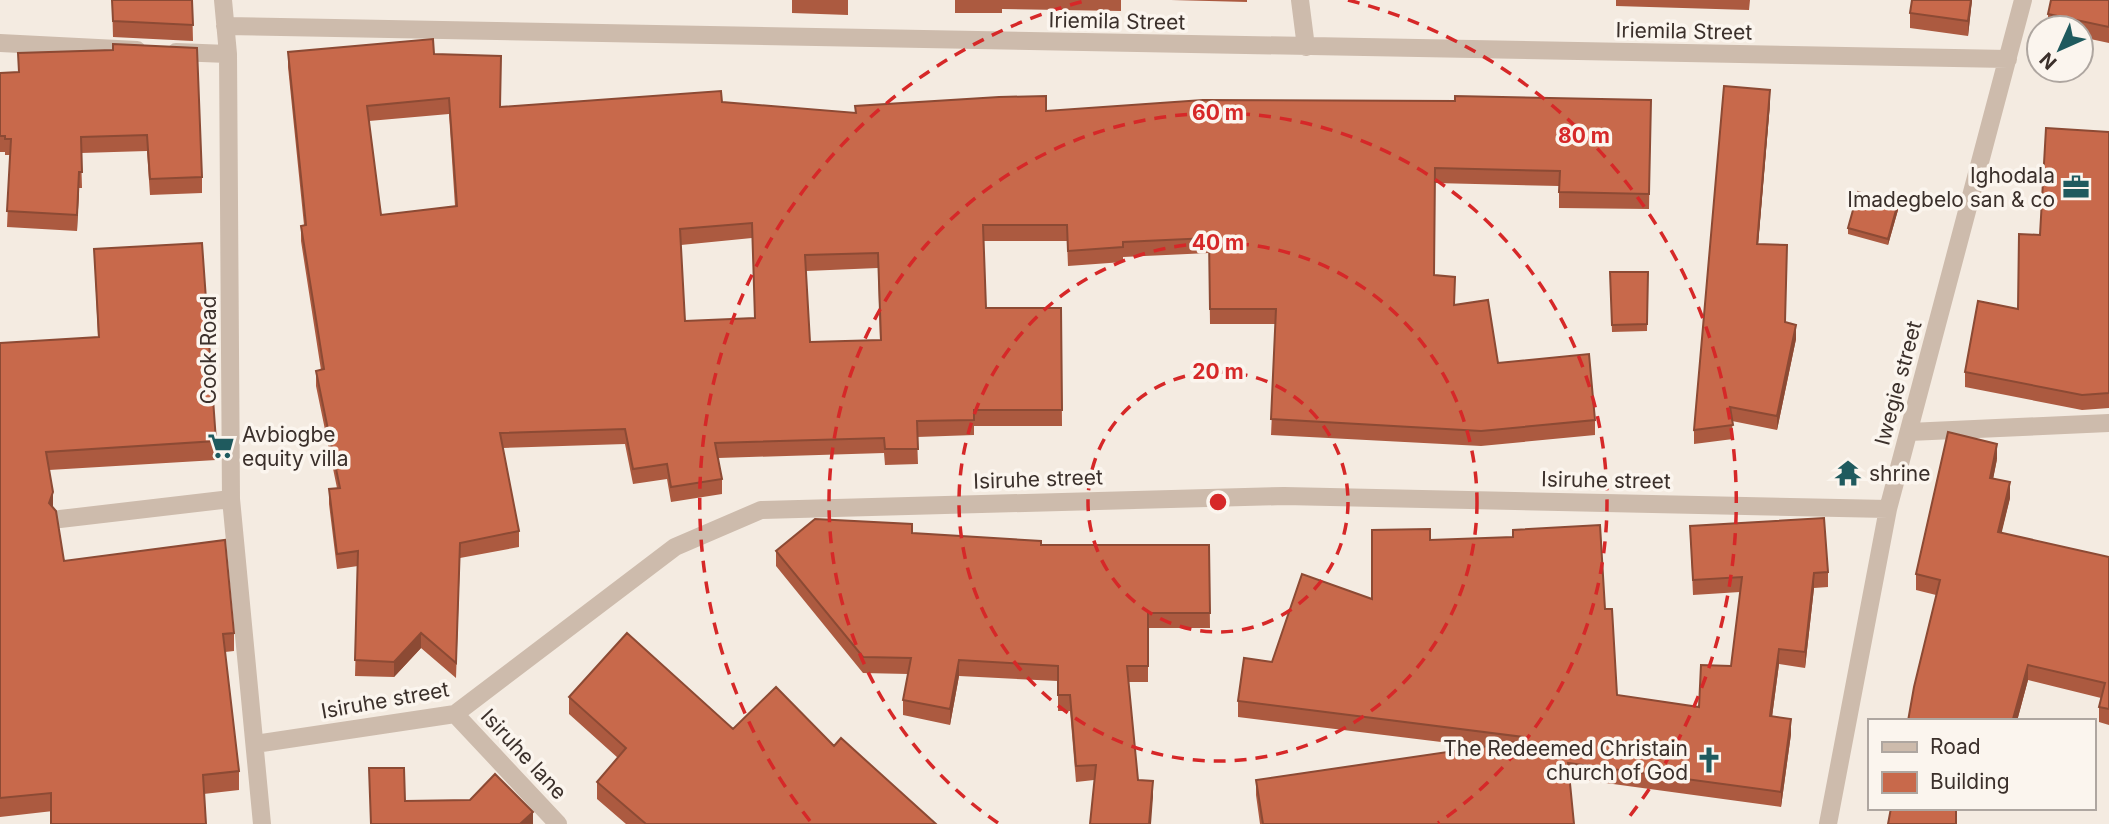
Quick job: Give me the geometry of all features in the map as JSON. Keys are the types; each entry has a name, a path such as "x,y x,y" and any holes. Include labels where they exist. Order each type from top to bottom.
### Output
{"street":[{"name":"Cook Road","path":"223,0 228,54 231,499 262,824"},
{"path":"1300,0 1306,47"},
{"name":"Iwegie street","path":"1828,824 1888,509 2023,0"},
{"name":"Iriemila Street","path":"225,26 2008,59"},
{"path":"0,43 228,54"},
{"path":"1909,432 2109,424"},
{"name":"Isiruhe street","path":"255,744 456,714 675,547 761,510 1284,496 1888,509"},
{"path":"60,519 231,499"},
{"name":"Isiruhe lane","path":"456,714 558,824"}],"building":[{"path":"112,0 192,0 193,25 113,21"},
{"path":"1912,0 1971,0 1968,21 1910,13"},
{"path":"2051,0 2109,0 2109,27 2095,24 2095,14 2048,14"},
{"path":"433,39 434,54 501,56 500,107 721,91 722,102 856,113 855,106 1046,96 1046,111 1203,100 1455,101 1455,96 1651,100 1649,194 1559,192 1560,171 1435,168 1434,275 1455,277 1454,305 1488,300 1498,363 1589,354 1595,420 1481,431 1271,419 1276,309 1210,309 1209,238 1123,242 1123,247 1068,251 1067,225 983,225 986,308 1061,308 1062,410 974,410 974,420 917,421 918,449 885,449 884,438 715,443 722,479 671,487 667,464 633,469 625,429 500,433 519,531 460,543 456,663 421,633 394,662 355,660 358,551 337,554 329,489 340,488 316,371 324,369 301,226 306,225 288,52","holes":["449,98 457,206 381,215 367,106","752,223 755,318 685,321 680,229","878,253 881,340 810,342 805,255"]},
{"path":"113,44 197,48 202,177 150,179 147,135 81,137 82,172 79,172 77,215 7,211 11,139 0,136 0,73 19,72 18,53 113,50"},
{"path":"1724,86 1770,90 1757,244 1787,245 1785,322 1796,325 1777,416 1730,407 1733,425 1694,430"},
{"path":"2046,128 2109,132 2109,393 2082,395 1965,372 1978,301 2018,309 2019,234 2040,235"},
{"path":"1858,192 1898,203 1888,239 1848,228"},
{"path":"202,243 216,441 46,452 53,492 49,503 56,511 64,561 225,540 234,633 223,634 239,771 203,775 206,824 51,824 51,793 0,798 0,343 99,337 94,249"},
{"path":"1610,272 1648,272 1647,324 1612,325"},
{"path":"1948,432 1997,444 1990,478 2010,482 1998,532 2109,557 2109,709 2099,707 2105,683 2028,665 2013,719 1908,719 1940,580 1916,574"},
{"path":"1824,518 1828,572 1814,573 1805,652 1779,649 1770,716 1791,719 1781,792 1568,763 1574,824 1263,824 1256,780 1523,741 1523,737 1238,701 1244,658 1272,662 1302,574 1372,599 1372,530 1430,529 1430,540 1513,537 1513,530 1600,525 1605,609 1612,609 1617,695 1699,707 1701,665 1731,666 1742,577 1693,580 1690,526"},
{"path":"815,519 912,524 912,533 1041,541 1041,545 1209,545 1210,613 1148,613 1148,666 1127,666 1138,780 1153,781 1149,824 1090,824 1096,765 1076,766 1070,695 1058,695 1058,666 959,660 950,709 903,700 911,658 863,657 776,551"},
{"path":"627,633 733,729 776,687 834,746 841,738 936,824 646,824 597,782 626,748 569,697"},
{"path":"369,768 404,768 405,801 470,800 495,774 533,812 520,824 371,824"},
{"path":"1891,810 1956,810 1956,824 1888,824"}],"place":[{"name":"Ighodala Imadegbelo san & co","path":"2076,187"},
{"name":"Avbiogbe equity villa","path":"221,446"},
{"name":"shrine","path":"1848,473"},
{"name":"The Redeemed Christain church of God","path":"1709,760"}]}
